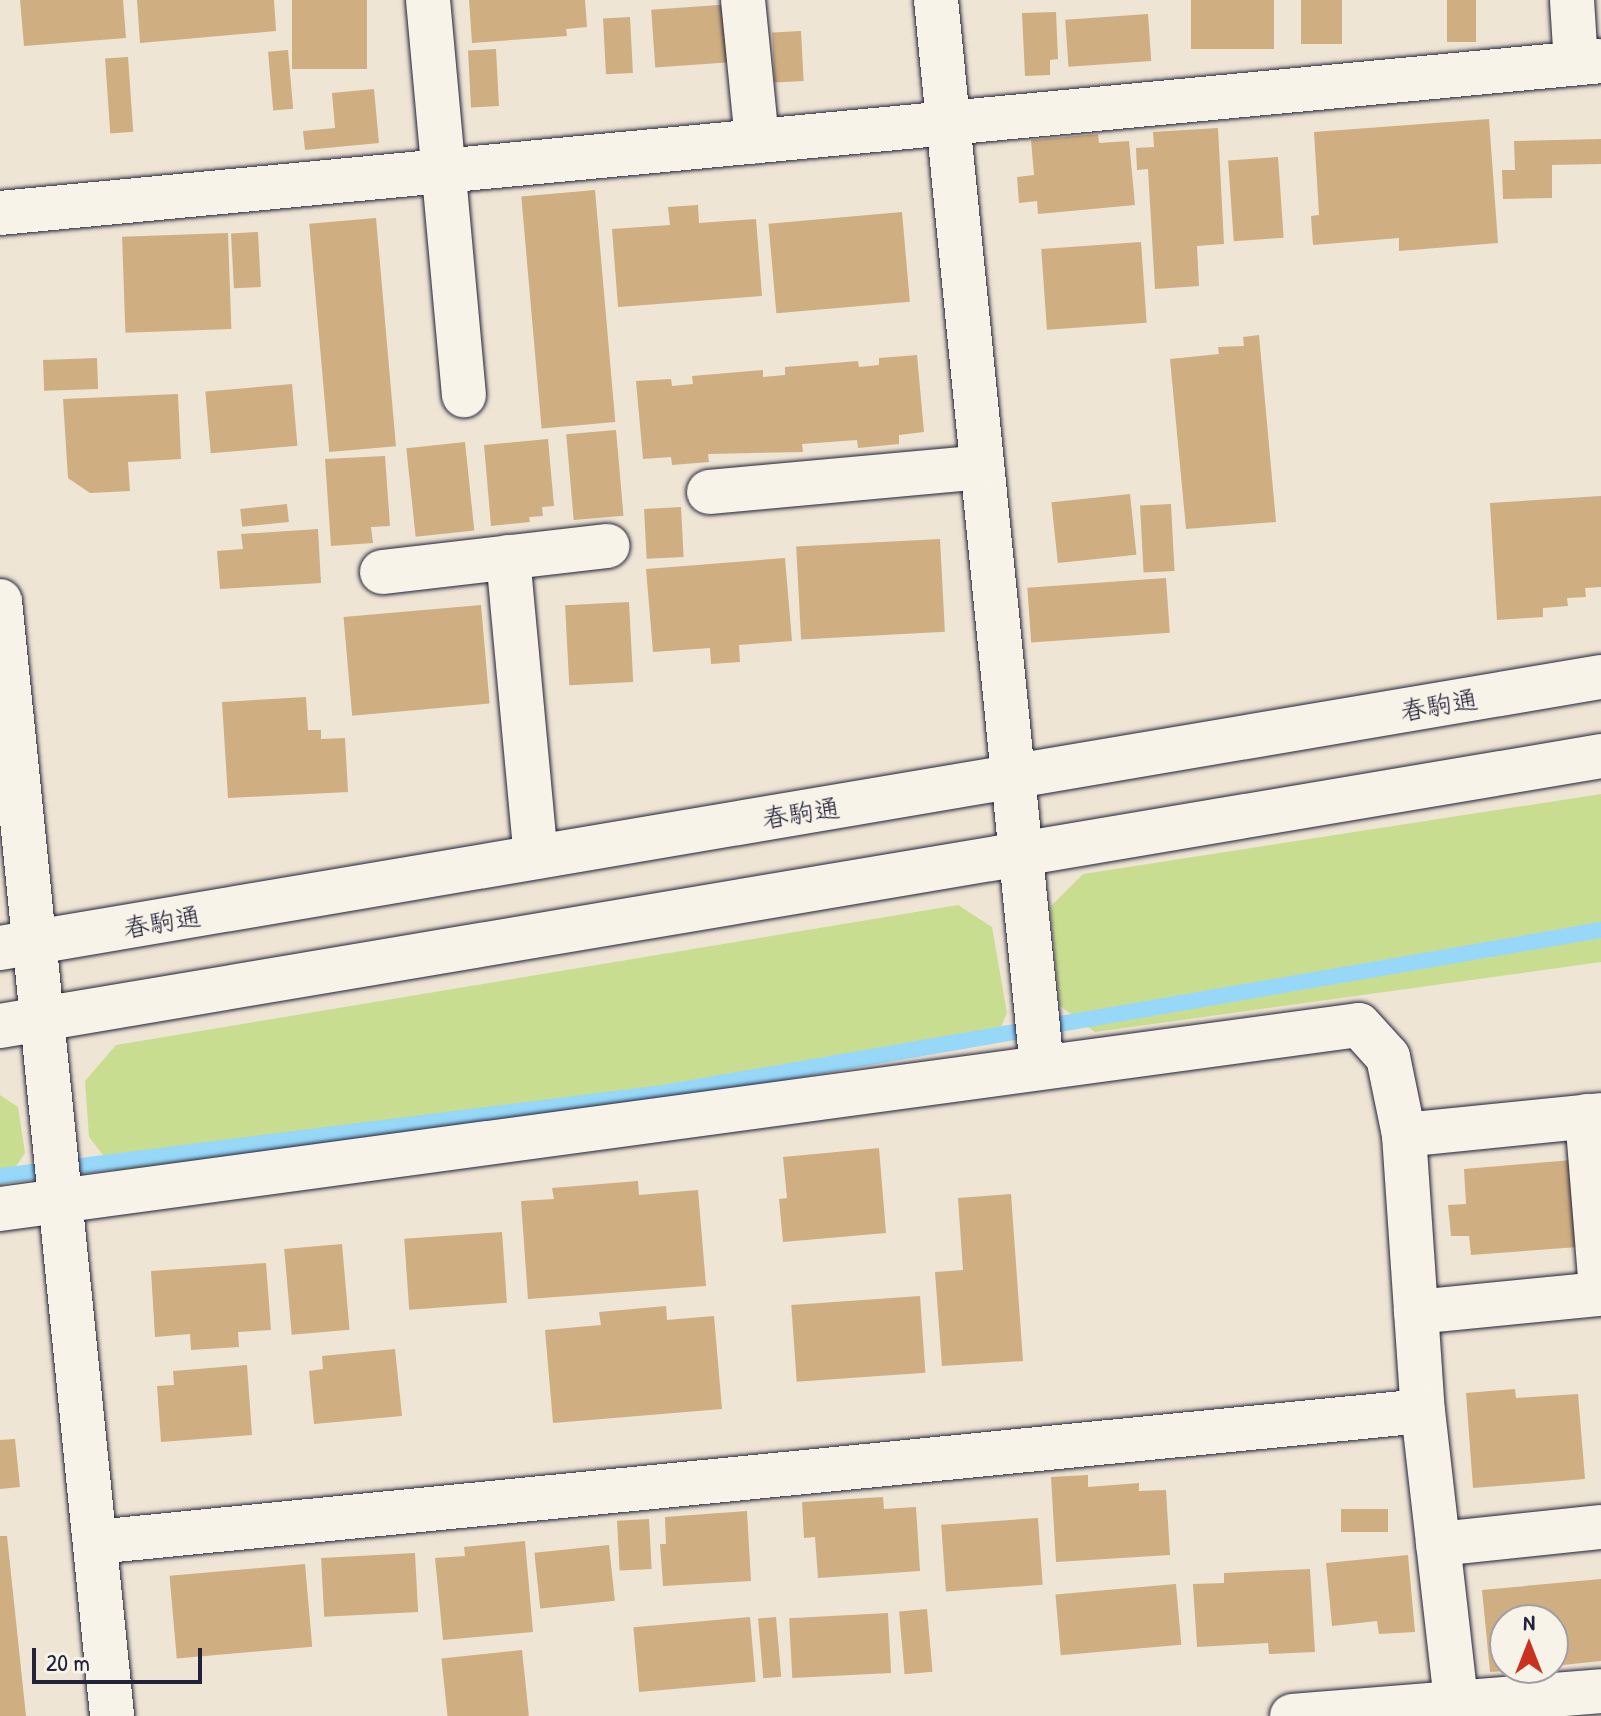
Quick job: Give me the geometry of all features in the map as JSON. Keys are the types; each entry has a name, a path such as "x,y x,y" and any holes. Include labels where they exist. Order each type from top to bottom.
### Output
{"street":[{"path":"428,0 446,168 464,395"},
{"path":"743,0 757,141"},
{"path":"936,0 1042,1067"},
{"path":"0,213 446,168 949,124 1589,62 1572,0"},
{"path":"709,492 982,467"},
{"path":"382,572 608,546"},
{"path":"508,557 536,857"},
{"path":"0,601 21,1024 63,1203 112,1716"},
{"name":"春駒通","path":"17,946 1601,677"},
{"path":"21,1024 1601,756"},
{"path":"0,1209 63,1203 1359,1025 1388,1057 1404,1135 1423,1411 1457,1709"},
{"path":"1404,1135 1594,1115 1601,1292 1416,1312"},
{"path":"96,1542 1423,1411"},
{"path":"1438,1544 1601,1527"},
{"path":"1292,1716 1457,1709 1601,1691"}],"green space":[{"path":"1601,794 1601,962 1095,1032 1060,1006 1050,907 1083,874"},
{"path":"958,905 992,927 1007,1013 994,1043 117,1173 89,1137 85,1081 116,1045"},
{"path":"0,1095 18,1107 25,1153 0,1189"}],"building":[{"path":"20,0 123,0 126,38 24,46"},
{"path":"137,0 274,0 276,31 140,43"},
{"path":"292,0 367,0 367,69 292,69"},
{"path":"469,0 585,0 587,27 566,29 567,36 472,43"},
{"path":"1191,0 1274,0 1274,49 1191,49"},
{"path":"1301,0 1342,0 1342,44 1301,44"},
{"path":"1447,0 1476,0 1476,42 1447,42"},
{"path":"733,4 737,62 655,68 651,10"},
{"path":"1056,12 1058,59 1050,60 1050,75 1025,76 1022,13"},
{"path":"1148,14 1151,61 1068,67 1065,20"},
{"path":"630,17 633,73 606,74 603,18"},
{"path":"801,31 804,81 775,82 772,33"},
{"path":"496,49 499,106 471,107 468,50"},
{"path":"288,50 293,109 273,111 268,52"},
{"path":"128,57 133,132 110,133 105,59"},
{"path":"374,89 379,143 305,150 303,131 335,128 332,93"},
{"path":"1489,119 1498,243 1399,251 1399,238 1313,245 1311,216 1319,215 1314,132"},
{"path":"1218,128 1224,244 1197,246 1199,286 1155,289 1148,169 1137,170 1136,148 1154,147 1153,132"},
{"path":"1098,134 1099,143 1129,141 1135,205 1038,214 1037,201 1019,203 1017,177 1034,175 1031,140"},
{"path":"1601,139 1601,164 1552,165 1552,198 1503,199 1502,170 1515,170 1514,141"},
{"path":"1278,157 1284,238 1234,241 1228,160"},
{"path":"595,190 615,422 542,429 521,196"},
{"path":"698,205 699,223 756,219 762,296 618,307 612,229 670,225 668,207"},
{"path":"902,212 910,302 776,313 769,224"},
{"path":"376,218 396,446 329,452 309,224"},
{"path":"258,232 261,287 234,288 231,233"},
{"path":"228,233 231,329 125,333 122,237"},
{"path":"1141,242 1147,323 1047,330 1041,249"},
{"path":"1259,335 1276,522 1186,529 1170,359 1219,354 1218,347 1244,346 1243,337"},
{"path":"917,355 924,432 899,435 899,444 858,448 857,440 802,444 803,452 708,454 709,462 672,465 671,457 643,459 636,381 671,379 672,386 693,384 692,376 763,370 763,377 785,375 785,367 858,361 859,367 879,365 879,358"},
{"path":"97,358 98,389 44,391 43,360"},
{"path":"292,384 297,446 211,453 205,392"},
{"path":"178,394 181,459 128,462 130,491 90,493 68,478 63,399"},
{"path":"616,430 623,516 574,520 566,434"},
{"path":"548,439 554,506 542,507 543,516 529,517 530,522 491,526 484,445"},
{"path":"465,442 474,531 416,537 406,448"},
{"path":"385,456 390,526 371,527 373,543 331,546 325,459"},
{"path":"1130,494 1136,555 1058,563 1051,502"},
{"path":"1601,496 1601,587 1585,588 1586,597 1567,598 1568,606 1543,608 1543,617 1497,620 1490,503"},
{"path":"287,504 289,522 242,527 240,509"},
{"path":"1171,504 1175,571 1144,573 1140,506"},
{"path":"681,507 684,557 647,559 644,509"},
{"path":"318,529 321,583 220,589 217,551 243,549 241,534"},
{"path":"940,539 945,632 801,639 796,547"},
{"path":"785,558 792,641 739,645 740,662 711,664 710,648 653,652 646,569"},
{"path":"1166,578 1170,633 1031,643 1027,588"},
{"path":"629,602 633,682 569,685 565,605"},
{"path":"481,605 490,704 352,716 344,617"},
{"path":"306,697 308,730 321,730 321,739 345,738 348,792 228,798 222,702"},
{"path":"879,1148 886,1233 783,1242 779,1199 787,1198 783,1157"},
{"path":"1572,1160 1578,1247 1471,1255 1469,1236 1451,1236 1448,1205 1466,1204 1464,1169"},
{"path":"638,1181 639,1195 698,1190 706,1286 528,1299 521,1201 554,1199 552,1188"},
{"path":"1011,1194 1023,1361 942,1366 935,1272 963,1270 958,1198"},
{"path":"502,1232 507,1303 409,1310 404,1239"},
{"path":"342,1244 349,1330 292,1335 284,1249"},
{"path":"266,1263 271,1330 238,1332 239,1347 191,1350 190,1334 155,1337 151,1271"},
{"path":"920,1296 925,1373 797,1382 791,1305"},
{"path":"666,1306 667,1320 714,1316 722,1409 553,1423 545,1330 601,1325 599,1312"},
{"path":"395,1349 402,1416 314,1424 309,1371 323,1369 322,1356"},
{"path":"247,1365 252,1435 161,1442 157,1386 174,1385 173,1371"},
{"path":"1515,1389 1516,1398 1578,1394 1585,1479 1473,1488 1466,1393"},
{"path":"15,1439 20,1487 0,1489 0,1440"},
{"path":"1088,1475 1088,1487 1139,1483 1139,1491 1166,1490 1170,1555 1056,1562 1051,1477"},
{"path":"883,1497 884,1509 916,1507 920,1571 818,1578 815,1537 804,1538 802,1502"},
{"path":"1341,1509 1388,1509 1388,1532 1341,1532"},
{"path":"747,1511 751,1581 663,1586 660,1544 666,1544 665,1517"},
{"path":"1038,1518 1043,1585 946,1592 941,1525"},
{"path":"649,1519 652,1569 620,1571 617,1521"},
{"path":"0,1536 7,1536 26,1716 0,1716"},
{"path":"525,1541 533,1632 443,1640 435,1558 465,1556 464,1547"},
{"path":"609,1545 615,1601 540,1609 534,1553"},
{"path":"415,1553 418,1612 324,1617 321,1558"},
{"path":"1408,1555 1415,1632 1379,1634 1377,1621 1332,1626 1326,1563"},
{"path":"305,1564 312,1647 177,1659 170,1576"},
{"path":"1310,1569 1315,1652 1269,1654 1268,1643 1197,1647 1193,1584 1224,1583 1224,1573"},
{"path":"1601,1579 1601,1661 1569,1664 1569,1604 1489,1604 1489,1662 1482,1590"},
{"path":"1176,1584 1181,1645 1061,1655 1055,1595"},
{"path":"927,1609 932,1672 905,1674 899,1611"},
{"path":"888,1613 891,1673 792,1678 789,1618"},
{"path":"750,1617 756,1682 639,1692 633,1627"},
{"path":"776,1617 781,1677 763,1678 758,1619"},
{"path":"522,1650 529,1716 447,1716 441,1658"}],"waterway":[{"path":"0,1176 663,1093 1601,930"}]}
